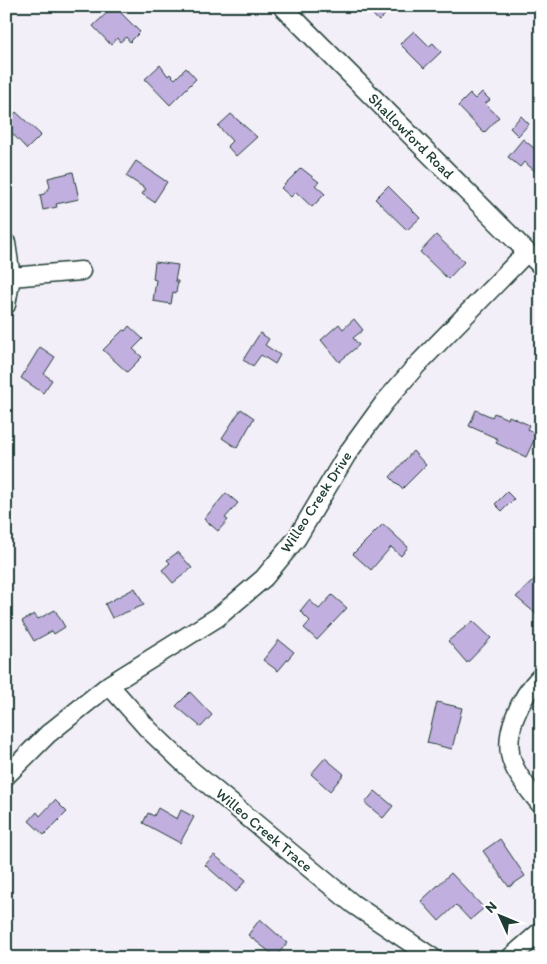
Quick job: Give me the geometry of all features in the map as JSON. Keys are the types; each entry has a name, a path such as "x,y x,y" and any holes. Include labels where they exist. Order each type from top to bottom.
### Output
{"street":[{"name":"Shallowford Road","path":"282,6 541,266"},
{"path":"6,243 11,277 6,305"},
{"name":"Willeo Creek Drive","path":"6,776 48,734 109,685 218,617 264,578 297,538 347,454 384,403 416,366 527,252"},
{"path":"11,277 81,271"},
{"path":"541,676 523,698 516,715 510,744 512,761 518,774 541,805"},
{"name":"Willeo Creek Trace","path":"109,685 148,729 192,770 353,904 433,958"},
{"path":"510,958 541,931"}],"building":[{"path":"114,6 140,32 130,42 126,37 120,42 117,38 111,45 93,26"},
{"path":"364,6 393,6 379,21"},
{"path":"414,31 429,46 433,43 441,52 424,68 400,44"},
{"path":"160,65 168,76 170,74 175,79 186,68 196,79 170,105 145,79"},
{"path":"482,92 490,100 485,104 499,117 484,133 458,106 470,94 475,99"},
{"path":"16,112 41,135 27,149 6,127 6,122"},
{"path":"231,114 257,137 236,156 227,146 232,141 218,126"},
{"path":"521,116 529,124 518,136 510,128"},
{"path":"523,139 541,154 541,165 535,171 524,162 520,167 508,157"},
{"path":"136,161 167,182 154,202 142,194 146,189 126,176"},
{"path":"301,168 319,182 315,185 325,194 312,207 296,192 291,197 281,188"},
{"path":"73,172 79,199 56,204 57,207 43,210 40,195 44,194 50,187 48,178"},
{"path":"388,186 420,218 407,230 375,199"},
{"path":"436,235 464,262 448,279 420,252"},
{"path":"155,262 178,265 175,281 178,281 176,293 173,292 171,304 153,301 156,280 153,279"},
{"path":"354,319 363,330 353,338 359,345 339,362 321,340 339,324 343,329"},
{"path":"129,326 143,339 133,349 142,357 127,372 103,350"},
{"path":"260,333 269,339 265,345 280,355 275,364 261,355 253,366 243,360"},
{"path":"40,347 55,357 44,374 52,380 43,393 21,378"},
{"path":"241,409 254,418 237,448 222,438"},
{"path":"476,410 492,417 494,413 508,419 509,416 529,425 527,429 537,434 526,457 496,443 498,439 469,426"},
{"path":"413,451 426,465 402,489 390,477"},
{"path":"507,492 514,499 502,511 495,504"},
{"path":"226,493 238,503 225,518 228,520 218,531 204,519"},
{"path":"383,524 408,547 401,556 391,547 371,570 353,554"},
{"path":"178,552 192,568 173,583 162,570 170,563 167,560"},
{"path":"541,573 541,618 516,597"},
{"path":"135,588 144,605 112,618 105,604"},
{"path":"332,595 347,608 317,640 304,628 310,621 300,611 309,600 319,609"},
{"path":"55,610 65,627 54,634 52,631 34,641 22,621 34,614 38,619"},
{"path":"473,621 491,638 467,663 448,641"},
{"path":"279,640 294,652 278,671 263,660"},
{"path":"190,692 212,715 201,727 176,706"},
{"path":"437,702 462,708 452,749 427,743"},
{"path":"325,758 344,774 330,791 311,774"},
{"path":"375,791 393,806 383,818 365,803"},
{"path":"55,800 67,812 44,835 29,821 37,812 40,816"},
{"path":"158,808 177,819 181,810 194,817 180,843 143,823 148,813 154,816"},
{"path":"500,839 525,876 509,887 483,851"},
{"path":"214,855 246,880 236,892 205,865"},
{"path":"451,873 484,908 470,920 456,905 439,921 421,901"},
{"path":"260,919 287,943 276,957 248,935"}]}
